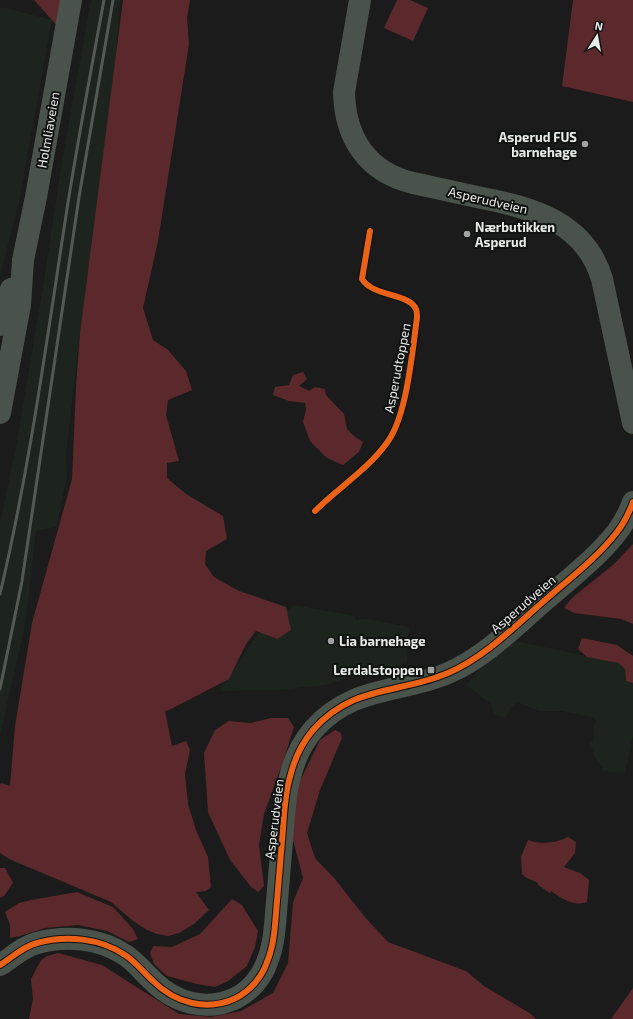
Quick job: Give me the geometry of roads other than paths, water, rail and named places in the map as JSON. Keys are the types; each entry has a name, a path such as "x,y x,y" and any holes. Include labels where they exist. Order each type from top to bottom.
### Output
{"street":[{"name":"Holmliaveien","path":"0,413 20,305 23,260 72,0"},
{"name":"Asperudveien","path":"360,0 344,92 348,120 359,146 378,168 394,178 529,209 562,225 580,239 596,261 602,279 633,423"},
{"name":"Holmliaveien","path":"0,325 6,302 23,260"},
{"name":"Asperudveien","path":"1,966 22,949 37,943 62,939 76,939 102,944 126,955 160,988 177,999 190,1004 202,1005 221,1003 238,997 248,990 262,973 271,951 288,785 296,757 303,744 314,730 336,710 356,698 442,676 458,669 474,659 517,624 597,554 620,528 633,502"}],"railway":[{"path":"0,594 11,546 29,450 71,183 104,0"},
{"path":"0,689 22,581 79,197 113,0"}],"place":[{"name":"Asperud FUS barnehage","path":"585,144"},
{"name":"Nærbutikken Asperud","path":"467,234"},
{"name":"Lia barnehage","path":"331,641"},
{"name":"Lerdalstoppen","path":"431,670"}]}
